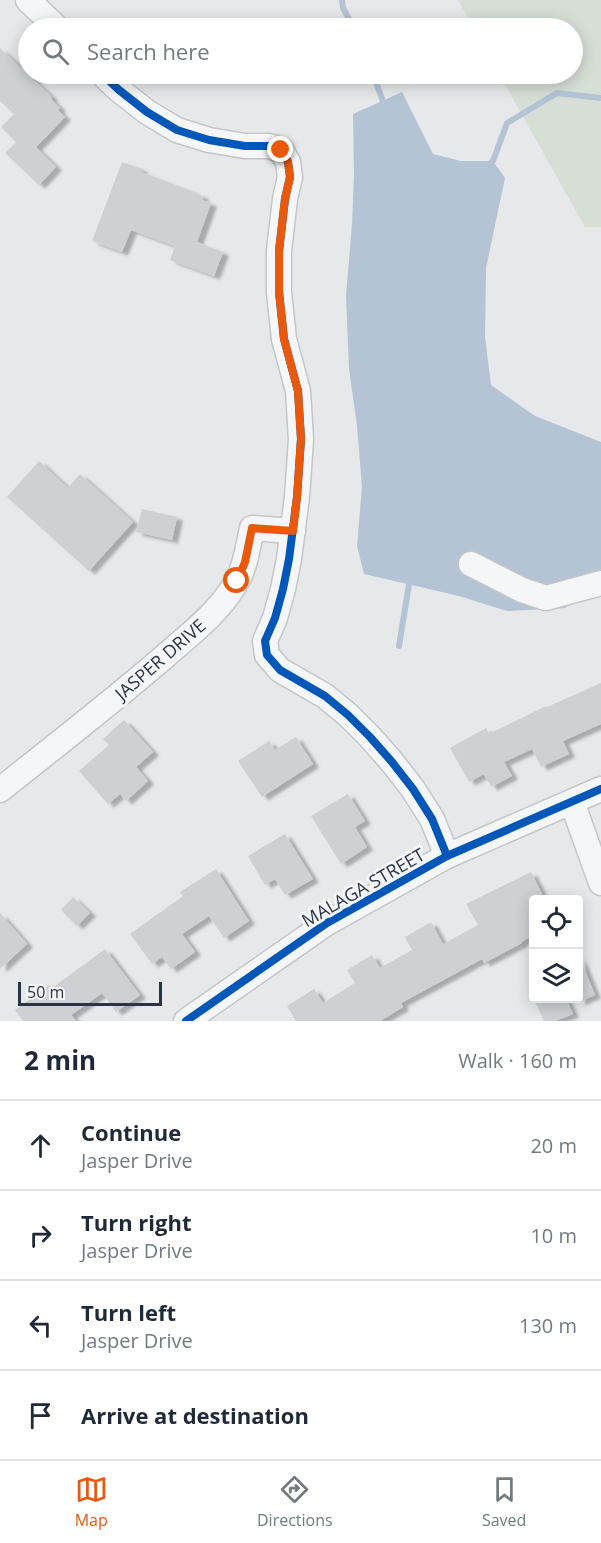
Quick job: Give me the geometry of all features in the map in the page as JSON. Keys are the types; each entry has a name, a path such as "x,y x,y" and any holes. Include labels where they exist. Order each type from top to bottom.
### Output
{"street":[{"path":"28,0 47,18"},
{"path":"113,84 147,112 177,130 209,140 245,146 269,146 281,150 288,162 290,177 279,251 279,292 284,339 298,391 301,439 289,559 278,609 265,641 267,655 280,670 325,696 370,737 413,789 432,819 447,856"},
{"name":"JASPER DRIVE","path":"0,790 124,691 206,621 237,581 245,562 252,528 293,531"},
{"path":"471,564 522,591 546,598 601,583"},
{"name":"MALAGA STREET","path":"186,1021 327,923 447,856 601,789"},
{"path":"572,802 601,883"}],"shaded area":[{"path":"458,0 601,0 601,227 585,227 505,84 583,84 583,18 468,18"}],"water":[{"path":"402,92 433,154 461,161 493,161 505,178 486,268 485,337 491,385 535,416 601,442 601,577 565,608 507,611 459,596 364,574 357,546 362,487 349,369 346,296 354,175 353,114"}],"building":[{"path":"0,48 18,65 18,84 38,84 52,97 51,99 60,108 58,110 65,117 36,147 56,167 39,185 5,153 16,142 1,127 14,114 0,101"},
{"path":"122,162 142,169 141,172 203,196 202,200 211,203 197,242 223,252 214,276 170,260 175,246 131,230 122,252 92,241"},
{"path":"39,461 68,488 80,474 133,522 89,571 7,497"},
{"path":"142,509 177,517 172,540 136,532"},
{"path":"601,683 601,724 563,741 569,754 541,767 532,749 504,762 512,776 491,787 484,774 469,782 450,748 486,728 489,734 546,706"},
{"path":"124,720 153,752 136,767 148,781 126,801 120,794 108,804 79,771 109,745 103,739"},
{"path":"296,737 313,764 262,797 238,761 269,741 275,750"},
{"path":"348,794 365,821 355,827 367,847 341,864 311,816"},
{"path":"285,834 313,879 285,895 275,879 265,885 248,856"},
{"path":"216,869 249,921 224,938 209,916 182,934 195,952 171,969 162,957 152,964 130,934 183,896 180,892"},
{"path":"531,872 542,895 529,895 529,938 484,963 482,959 401,1003 403,1007 380,1021 296,1021 287,1006 314,989 323,1003 355,983 347,970 372,955 380,968 412,950 405,937 431,922 443,944 478,925 466,904"},
{"path":"73,897 90,913 77,926 61,910"},
{"path":"0,913 27,944 0,969"},
{"path":"105,949 140,995 116,1012 102,993 71,1015 76,1021 23,1021 15,1010 49,985 52,988"},
{"path":"583,966 595,995 583,1000"},
{"path":"536,1003 568,1003 573,1014 555,1021 544,1021"}],"waterway":[{"path":"342,0 348,18"},
{"path":"377,84 385,107"},
{"path":"487,166 493,161 507,123 557,93 601,98"},
{"path":"399,646 410,578"}],"cycle path":[{"path":"113,84 147,112 177,130 209,140 245,146 269,146 281,150 288,162 290,177 279,251 279,292 284,339 298,391 301,439 289,559 275,618 265,641 267,655 280,670 325,696 370,737 413,789 432,819 447,856"},
{"path":"186,1021 327,923 447,856 601,789"}],"route":[{"path":"237,581 245,562 252,528 293,531 297,497 301,439 298,391 284,339 279,292 279,251 290,177 288,162 281,150"}]}
